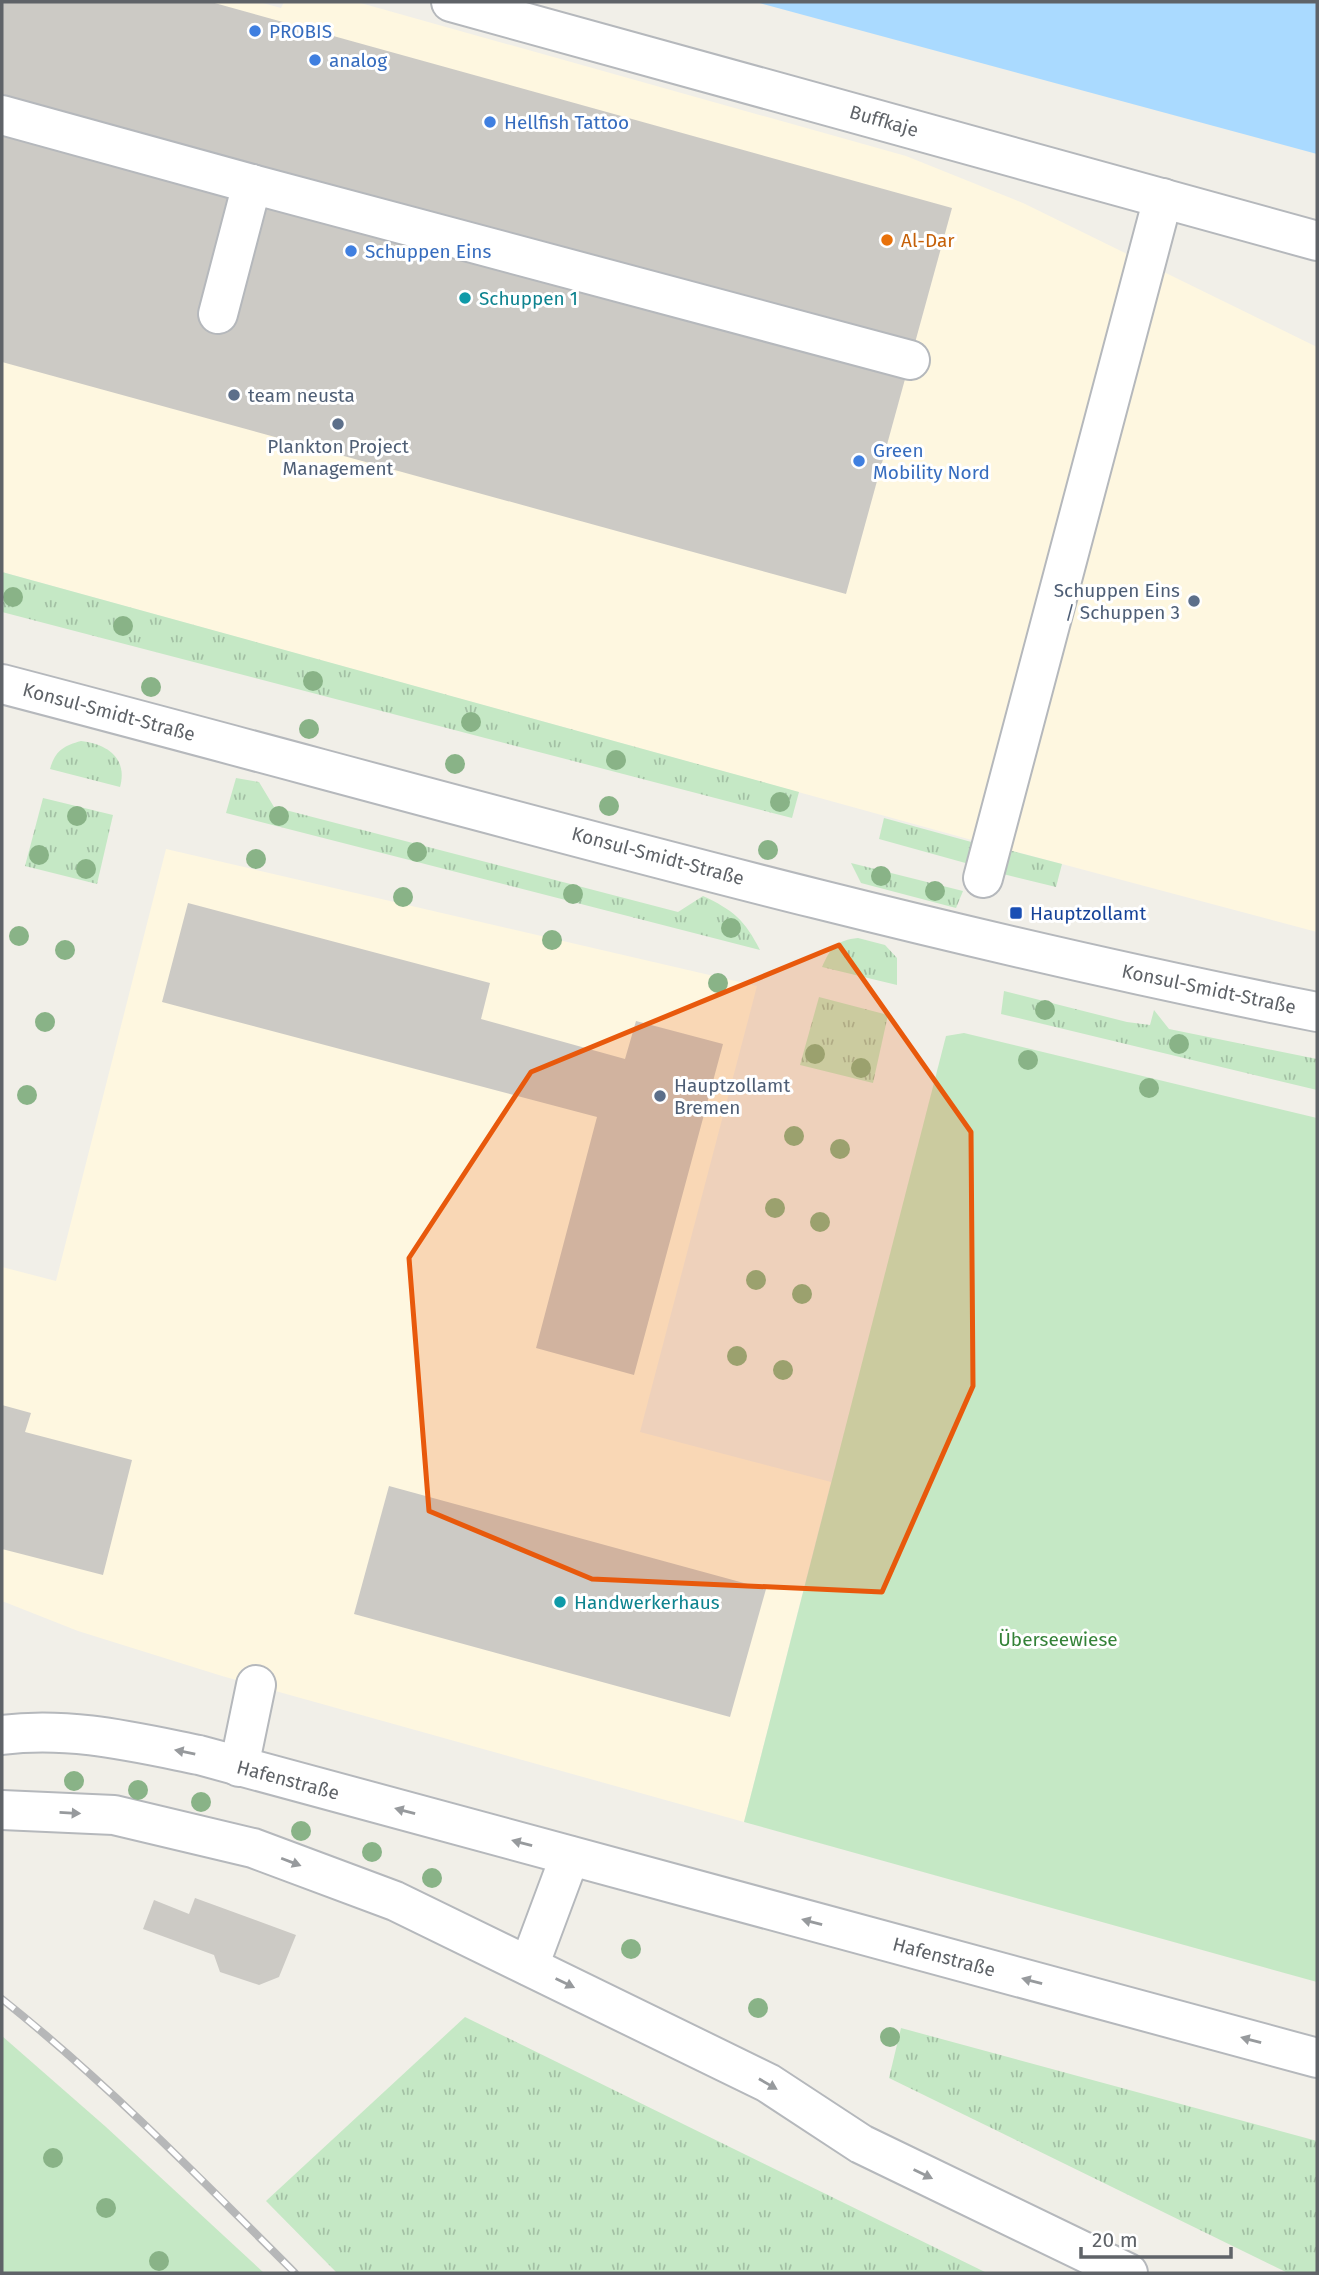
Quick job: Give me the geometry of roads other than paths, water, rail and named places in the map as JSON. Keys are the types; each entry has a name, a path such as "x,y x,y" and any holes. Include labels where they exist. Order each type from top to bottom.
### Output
{"street":[{"name":"Buffkaje","path":"451,2 1317,241"},
{"path":"2,115 911,360"},
{"path":"218,314 252,184"},
{"path":"983,878 1163,198"},
{"name":"Konsul-Smidt-Straße","path":"2,684 1012,946 1317,1012"},
{"path":"239,1766 256,1685"},
{"name":"Hafenstraße","path":"2,1735 36,1730 113,1737 239,1766 1317,2058"},
{"path":"2,1810 114,1815 253,1848 395,1901 768,2083 861,2144 1128,2273"},
{"path":"529,1966 570,1856"}],"water":[{"path":"756,2 1317,2 1317,154"}],"railway":[{"path":"2,1999 116,2098 295,2273"}],"place":[{"name":"PROBIS","path":"255,31"},
{"name":"analog","path":"315,60"},
{"name":"Hellfish Tattoo","path":"490,122"},
{"name":"Al-Dar","path":"887,240"},
{"name":"Schuppen Eins","path":"351,251"},
{"name":"Schuppen 1","path":"465,298"},
{"name":"team neusta","path":"234,395"},
{"name":"Plankton Project Management","path":"338,424"},
{"name":"Green Mobility Nord","path":"859,461"},
{"name":"Schuppen Eins / Schuppen 3","path":"1194,601"},
{"name":"Hauptzollamt","path":"1016,913"},
{"name":"Hauptzollamt Bremen","path":"660,1096"},
{"name":"Handwerkerhaus","path":"560,1602"}],"park label":[{"name":"Überseewiese","path":"1058,1639"}]}
